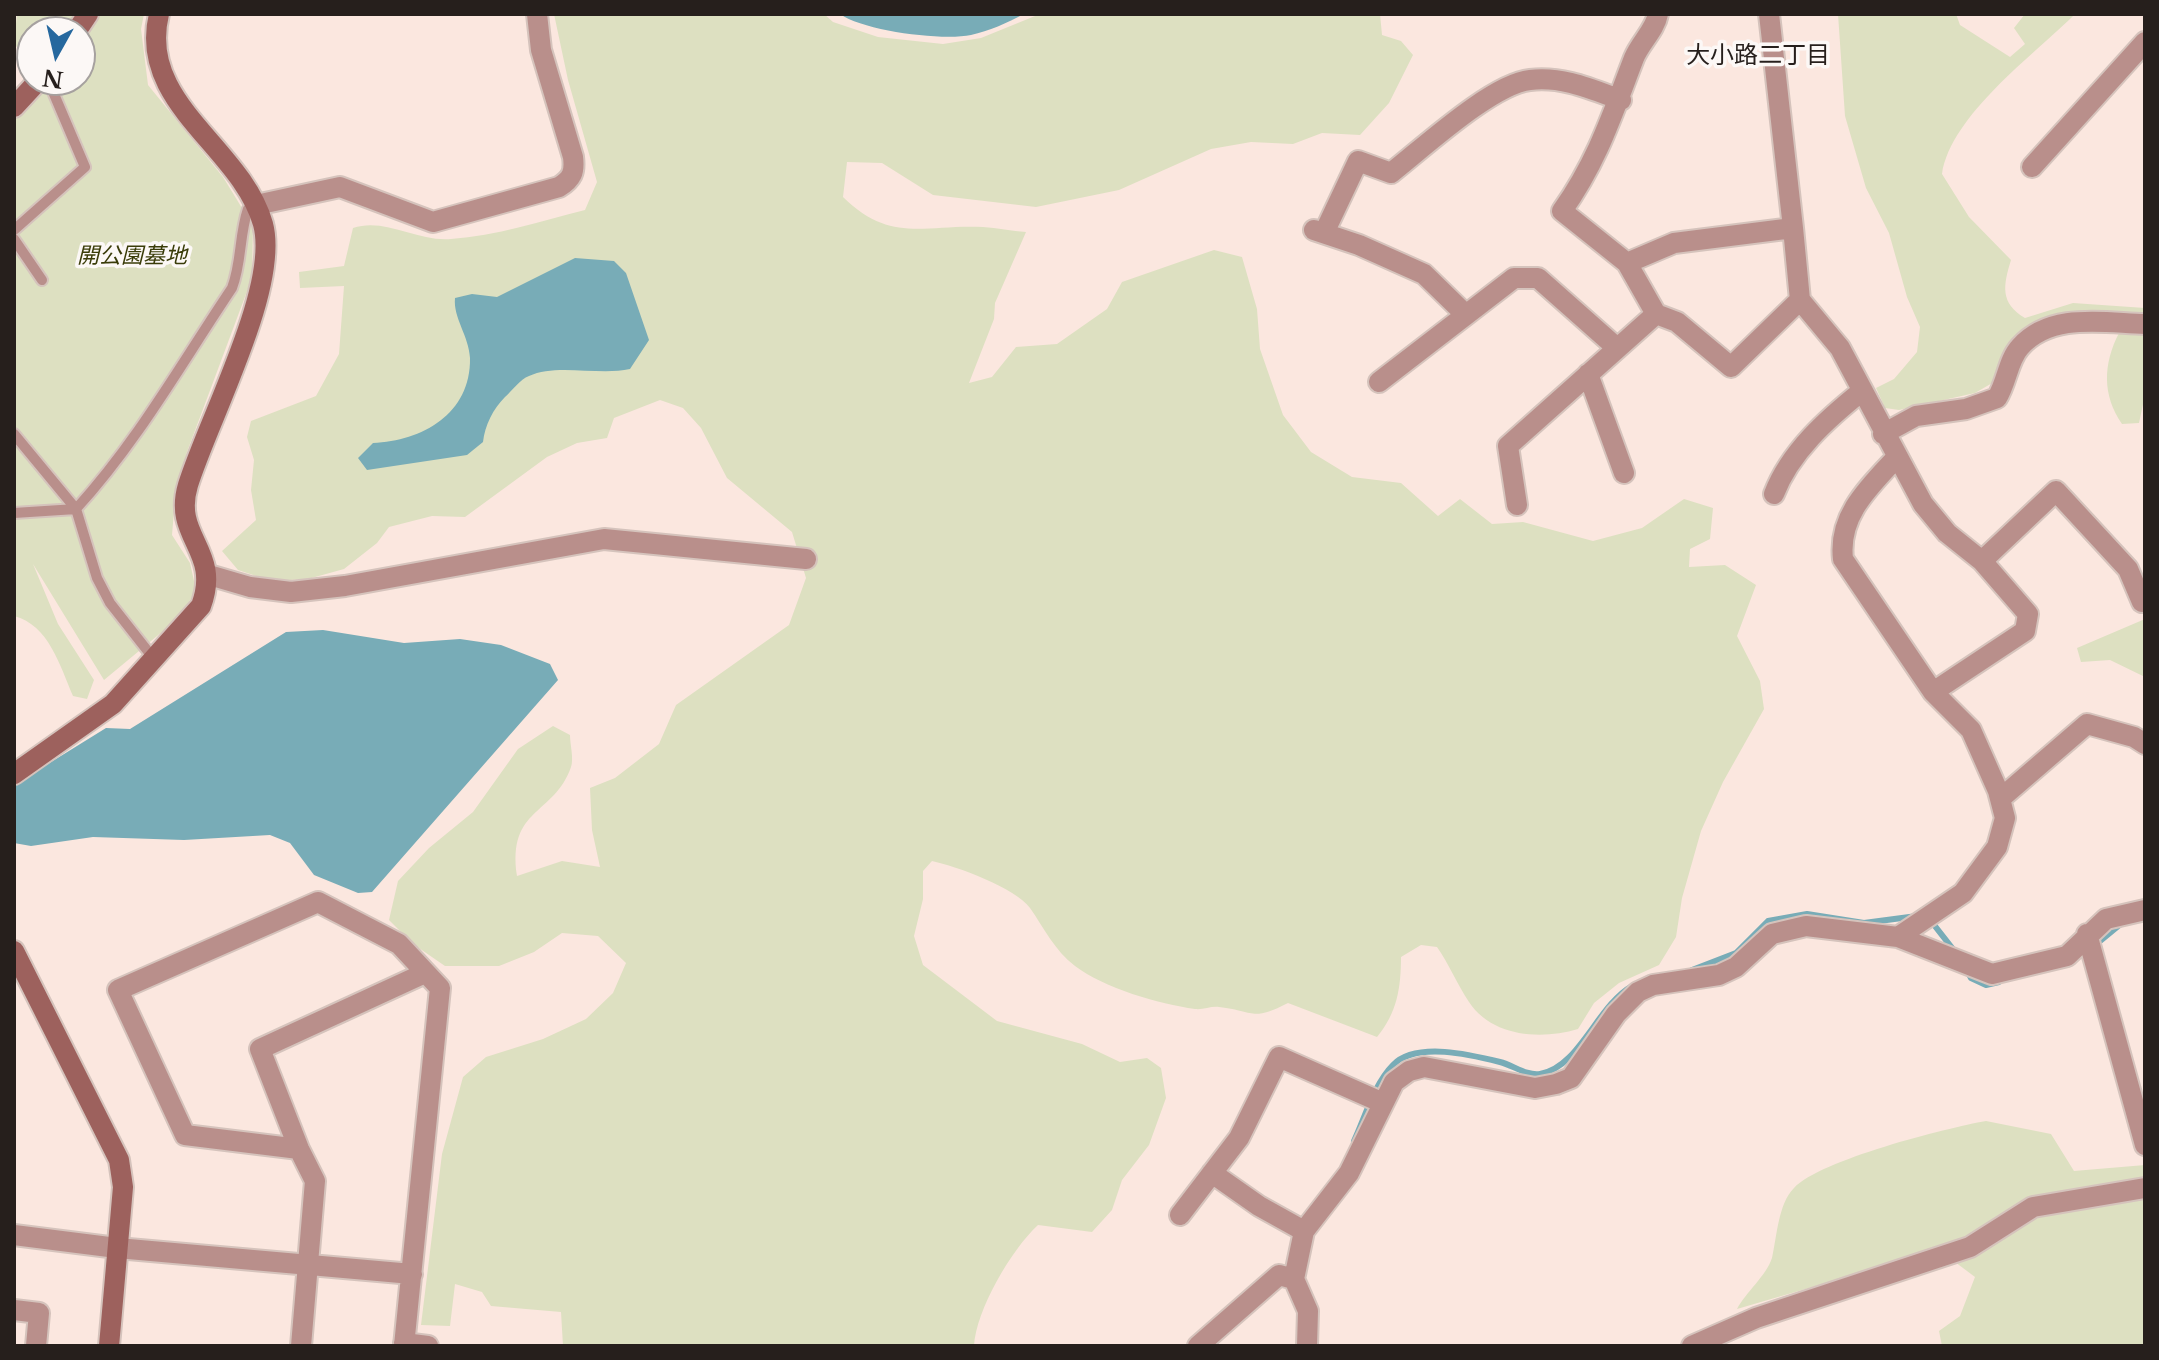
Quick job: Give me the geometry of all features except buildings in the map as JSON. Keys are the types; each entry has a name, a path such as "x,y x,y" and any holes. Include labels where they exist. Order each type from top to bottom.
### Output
{"street":[{"path":"14,774 113,704 201,606 209,575 188,529 187,488 258,296 265,245 256,205 244,184 168,87 155,51 159,14"},
{"path":"256,205 340,187 433,222 559,187 569,181 574,170 573,157 541,50 537,14"},
{"path":"1658,14 1635,55 1621,100 1589,173 1562,211 1627,263 1656,314 1677,322 1731,367 1800,300"},
{"path":"1769,14 1800,300 1840,348 1883,434 1923,504 1947,533 1982,561 2028,614 2025,631 1933,692"},
{"path":"2032,167 2145,42"},
{"path":"1465,314 1424,274 1318,231 1358,161 1391,173 1495,92 1529,79 1572,82 1621,100"},
{"path":"1627,263 1674,243 1793,228"},
{"path":"1379,382 1514,278 1538,278 1617,348"},
{"path":"1517,505 1508,446 1656,314"},
{"path":"1883,434 1916,416 1966,409 1997,398 2019,348 2037,333 2082,321 2145,324"},
{"path":"1588,374 1624,473"},
{"path":"1774,494 1782,473 1799,451 1862,391"},
{"path":"1896,458 1850,513 1841,540 1843,559 1933,692 1971,730 2005,818 1997,847 1963,893 1898,937"},
{"path":"1982,561 2056,491 2128,569 2142,602"},
{"path":"209,575 250,587 291,592 345,586 604,539 806,559"},
{"path":"2000,799 2087,724 2134,737 2145,744"},
{"path":"299,1149 185,1135 118,990 318,902 399,944 440,988 404,1344 428,1346"},
{"path":"1307,1346 1308,1311 1294,1279 1304,1231 1349,1173 1394,1082 1409,1071 1424,1067 1535,1088 1556,1084 1571,1078 1616,1014 1638,992 1653,985 1719,975 1736,967 1772,934 1806,926 1898,937 1992,974 2067,956 2106,919 2145,910"},
{"path":"2087,934 2145,1145"},
{"path":"14,951 119,1160 123,1187 109,1346"},
{"path":"301,1346 315,1181 299,1149 260,1049 425,973"},
{"path":"1180,1215 1239,1138 1279,1057 1383,1103"},
{"path":"1212,1173 1259,1206 1304,1231"},
{"path":"1692,1346 1756,1318 1970,1247 2033,1207 2145,1188"},
{"path":"14,1235 117,1248 412,1274"},
{"path":"1198,1346 1279,1275 1294,1279"},
{"path":"14,1310 39,1313 36,1346"}],"lane":[{"path":"14,230 85,167 55,96"},
{"path":"14,513 76,509 147,423 232,288 240,266 242,226 248,209 256,205"},
{"path":"14,239 42,280"},
{"path":"14,434 76,509 97,578 110,603 154,659"}],"green space":[{"name":"開公園墓地","path":"144,14 141,29 148,85 223,177 253,226 252,278 187,452 175,499 172,535 190,563 196,590 180,617 104,680 33,564 58,624 94,680 87,699 73,696 45,637 26,621 14,616 14,88 16,96 96,96 96,16 17,16"},
{"path":"554,14 824,14 833,22 878,37 943,44 981,38 1040,14 1380,14 1382,35 1401,41 1413,55 1389,103 1360,135 1322,133 1293,144 1251,142 1211,149 1119,190 1036,207 933,195 882,163 847,162 843,197 860,212 893,226 925,229 983,227 1026,232 995,303 994,319 969,383 992,377 1016,347 1057,344 1107,309 1122,282 1214,250 1242,257 1257,309 1260,349 1283,415 1311,452 1352,477 1401,483 1438,516 1460,499 1492,524 1523,522 1593,541 1642,528 1684,499 1713,508 1710,539 1690,549 1689,567 1725,565 1756,585 1737,636 1760,681 1764,709 1723,782 1701,831 1682,898 1676,937 1659,965 1619,983 1594,1003 1578,1029 1533,1035 1504,1029 1479,1014 1437,947 1421,945 1401,957 1396,1000 1389,1019 1377,1037 1288,1003 1259,1014 1219,1007 1195,1009 1116,988 1087,974 1068,960 1023,900 970,873 932,861 923,871 923,899 914,936 923,965 997,1021 1082,1044 1120,1062 1147,1058 1161,1068 1166,1098 1149,1145 1122,1180 1112,1210 1092,1232 1038,1225 1006,1265 988,1298 974,1346 563,1346 561,1312 491,1306 482,1292 455,1284 450,1326 421,1325 442,1154 463,1077 486,1057 543,1039 586,1019 613,993 626,963 598,936 562,933 534,952 499,966 445,966 413,944 389,920 398,881 429,848 473,812 518,749 553,726 570,735 572,764 554,795 525,824 516,854 517,876 562,861 600,867 592,830 590,788 615,778 659,744 676,705 789,625 806,578 792,532 727,478 701,428 683,408 660,400 614,418 607,438 577,443 547,457 465,517 432,516 389,527 377,543 344,569 308,579 271,581 238,570 222,551 256,520 251,490 254,460 247,437 251,421 316,396 339,354 344,286 300,288 299,272 344,266 353,228 365,225 451,239 502,231 585,210 597,182 568,80"},
{"path":"1838,14 1956,14 1960,25 2010,57 2025,44 2014,28 2025,14 2075,14 1977,108 1949,152 1942,174 1969,217 2011,260 2005,286 2007,300 2025,318 2073,303 2145,308 2145,395 2139,423 2122,424 2115,413 2107,379 2110,356 2119,333 2100,316 2050,317 1994,382 1975,393 1899,410 1885,408 1876,388 1894,379 1917,352 1920,327 1907,297 1889,233 1866,188 1845,116"},
{"path":"2145,619 2145,677 2110,660 2081,662 2077,648"},
{"path":"1986,1121 2051,1134 2074,1171 2145,1165 2145,1346 1942,1346 1939,1331 1960,1316 1975,1277 1939,1250 1737,1309 1769,1265 1781,1212 1789,1195 1808,1177 1856,1156 1943,1130"}],"water":[{"path":"840,14 1024,14 978,33 942,37 884,30"},
{"path":"575,258 614,261 626,273 649,340 630,369 552,370 529,376 519,382 493,412 483,442 467,455 367,470 358,458 373,443 409,437 425,430 453,409 462,395 470,358 456,313 455,298 472,294 497,297"},
{"path":"323,630 404,643 460,639 501,645 550,664 558,680 372,892 358,893 314,875 290,843 270,835 184,840 93,837 31,846 14,843 14,785 106,728 130,729 286,632"}],"waterway":[{"path":"1692,970 1736,953 1768,921 1807,914 1864,923 1917,916"},
{"path":"1931,921 1956,953"},
{"path":"2094,946 2122,923"},
{"path":"1966,969 1971,978 1986,985 1999,982"},
{"path":"1354,1141 1380,1082 1403,1058 1415,1053 1445,1052 1500,1062 1540,1074 1566,1061 1608,1007 1632,986"}],"district":[{"name":"大小路二丁目","path":"1758,56"}]}
